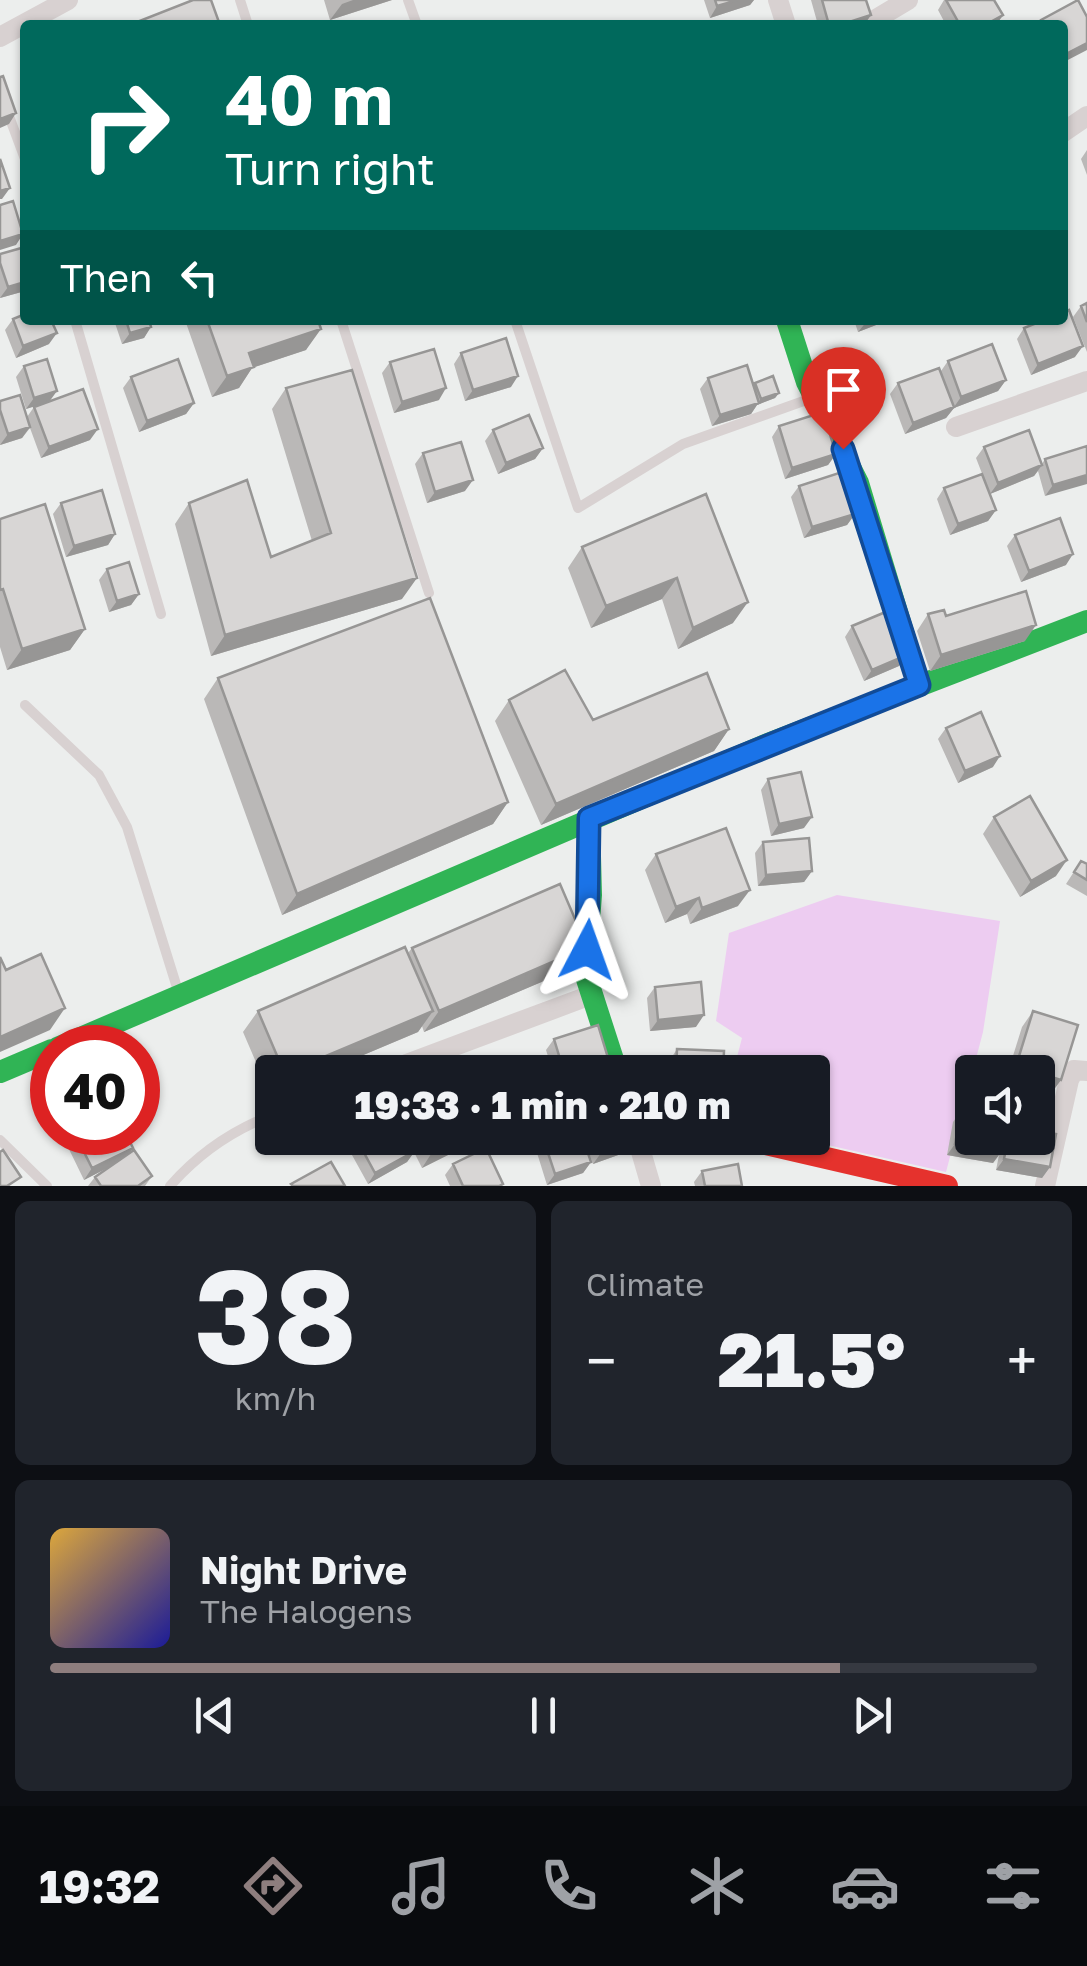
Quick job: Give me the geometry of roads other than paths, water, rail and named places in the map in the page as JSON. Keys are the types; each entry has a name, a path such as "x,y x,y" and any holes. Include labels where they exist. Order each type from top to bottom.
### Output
{"street":[{"path":"31,20 68,0"},
{"path":"874,20 908,0"},
{"path":"790,325 814,397 858,483 919,685"},
{"path":"956,427 1087,381"},
{"path":"109,1025 589,818 1087,622"},
{"path":"589,818 591,895 584,972 611,1055"},
{"path":"430,1055 591,995"},
{"path":"0,1072 30,1059"},
{"path":"1045,1186 1069,1080 1074,1070 1087,1070"},
{"path":"643,1155 651,1186"},
{"path":"813,1155 947,1186"}],"lane":[{"path":"0,92 20,146"},
{"path":"76,325 161,614"},
{"path":"343,325 428,593"},
{"path":"518,325 578,508 683,444 814,397"},
{"path":"25,705 99,774 128,827 179,995"},
{"path":"170,1186 189,1164 225,1138 255,1123"},
{"path":"0,1140 46,1186"}]}
